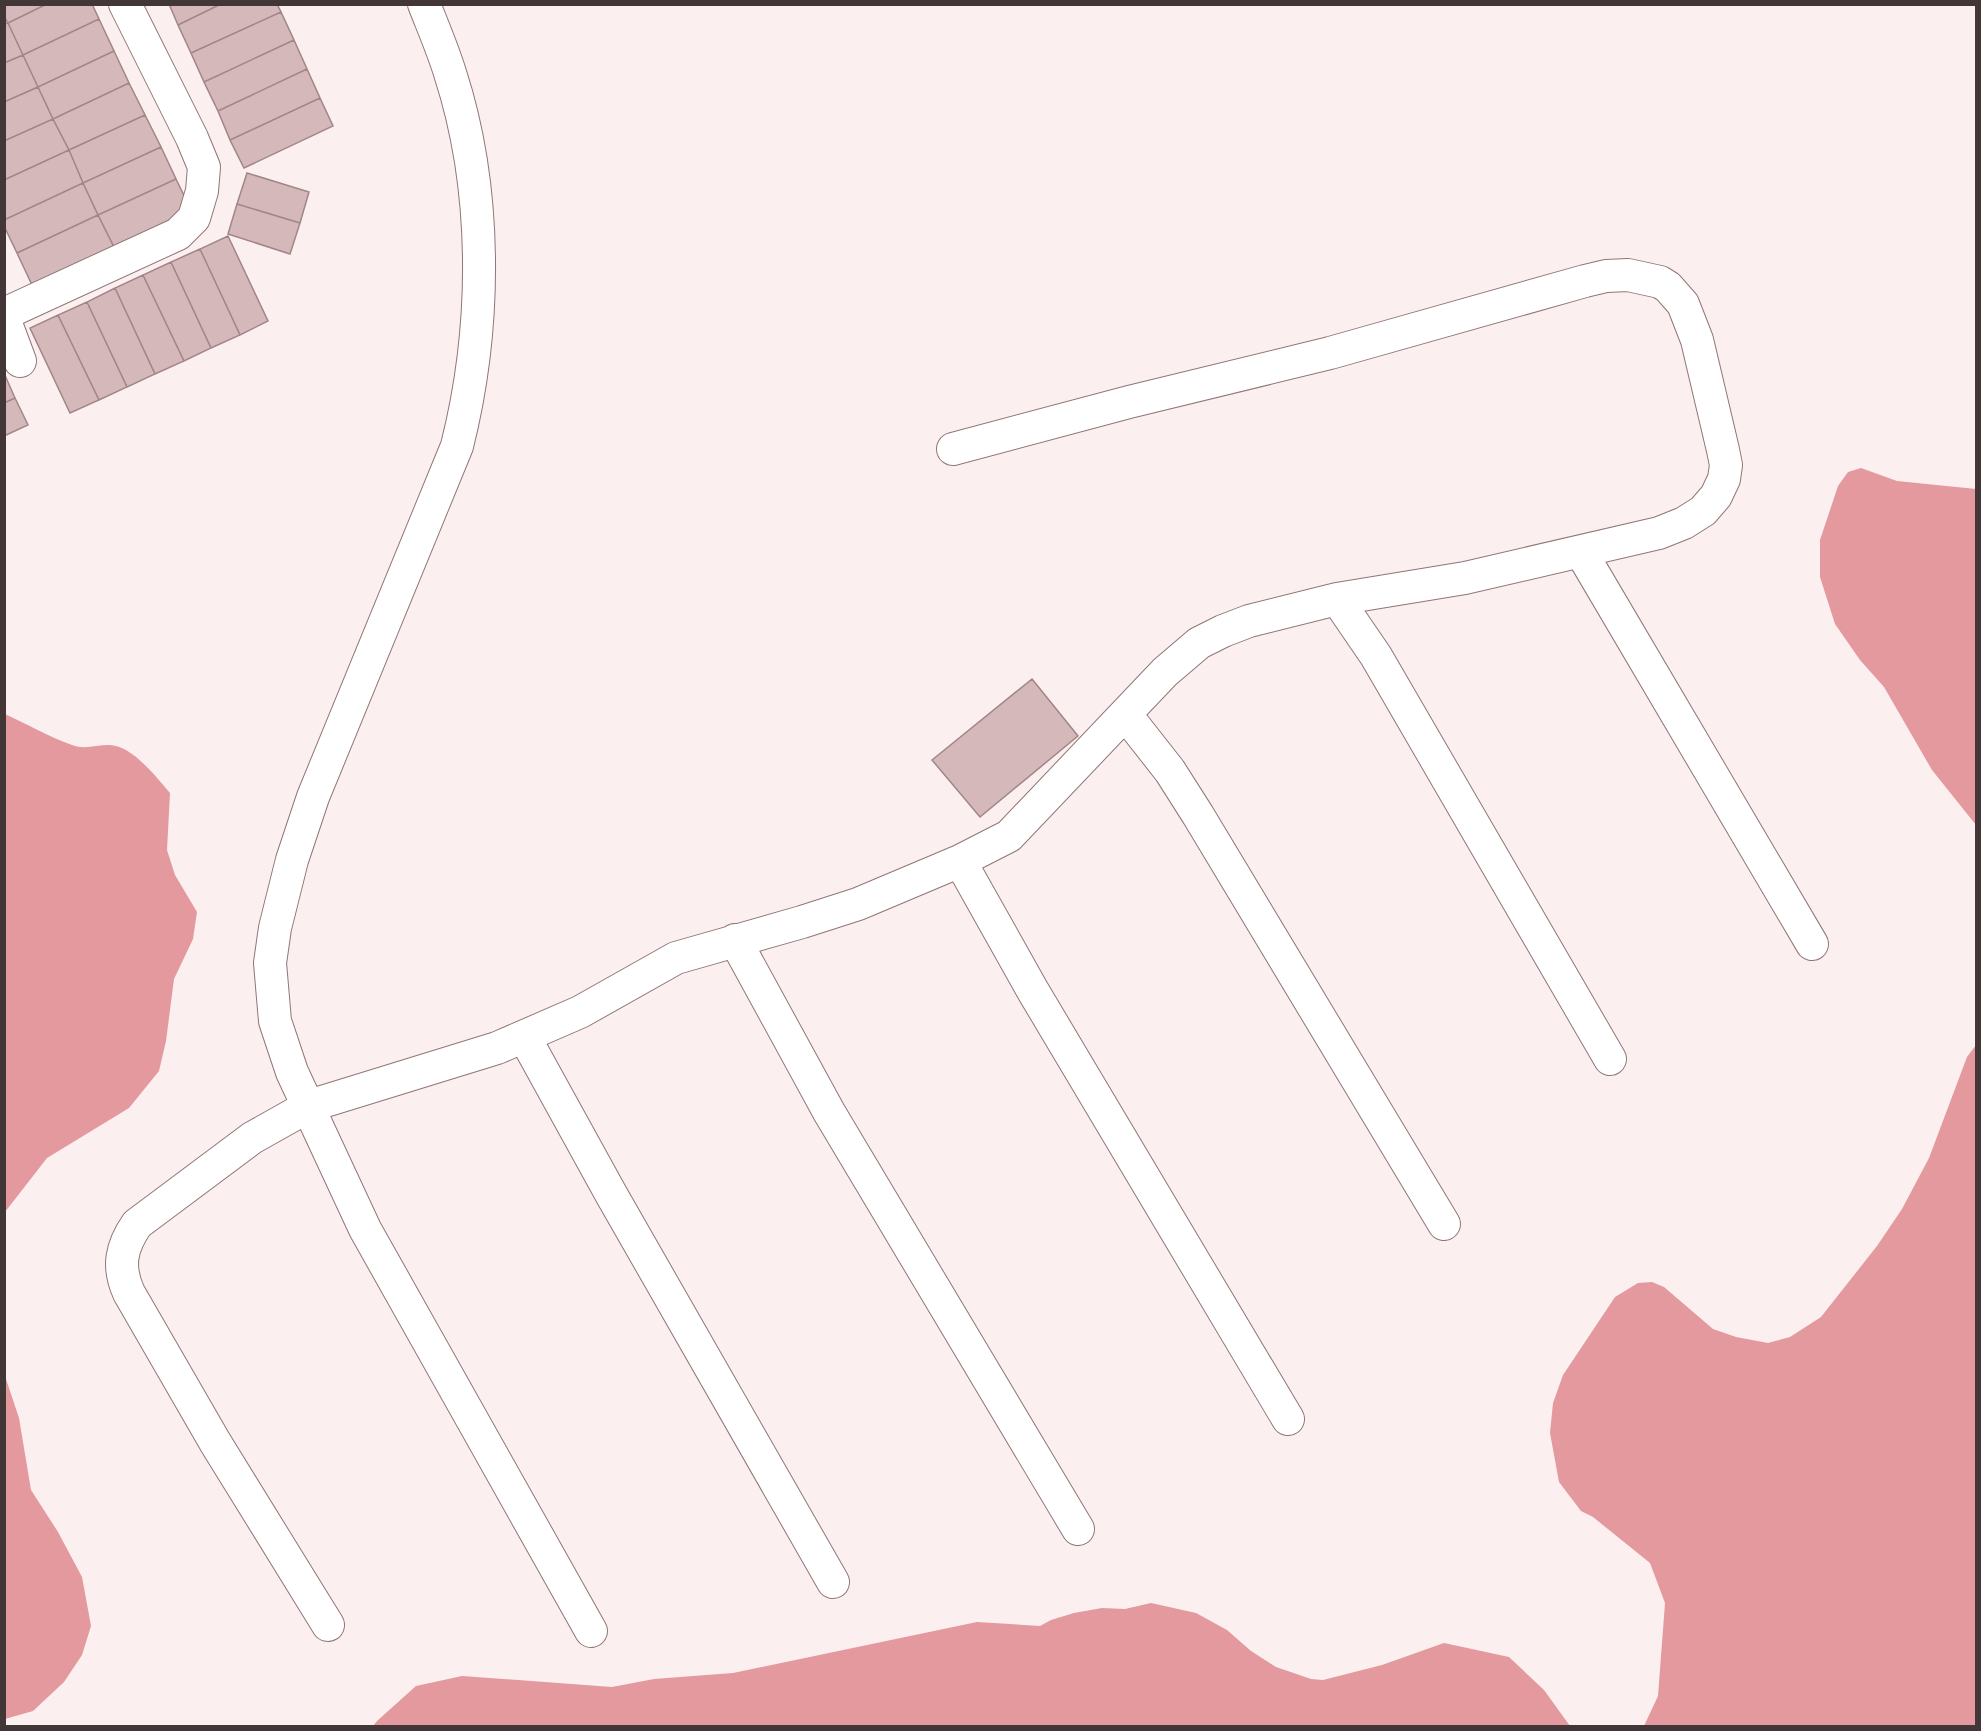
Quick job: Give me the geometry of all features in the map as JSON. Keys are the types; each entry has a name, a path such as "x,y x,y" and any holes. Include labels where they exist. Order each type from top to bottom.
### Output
{"street":[{"path":"20,361 4,316 178,234 194,218 202,190 204,167 192,138 125,4"},
{"path":"424,4 450,73 471,160 477,216 478,313 475,353 468,400 457,446 313,797 292,860 275,928 270,963 275,1021 292,1072 365,1229 591,1631"},
{"path":"328,1625 215,1442 124,1283 121,1254 127,1238 137,1224 252,1138 309,1106 525,1038 580,1012 676,958 858,904 960,861 1009,836 1166,672 1199,643 1223,631 1248,621 1337,599 1465,578 1659,533 1684,524 1703,511 1716,496 1724,479 1726,465 1697,340 1688,313 1668,287 1640,276 1606,276 1585,281 1330,353 1129,402 952,449"},
{"path":"1581,552 1812,944"},
{"path":"1337,599 1376,656 1610,1059"},
{"path":"1126,715 1170,771 1198,815 1444,1224"},
{"path":"960,861 1033,991 1288,1419"},
{"path":"735,940 830,1112 1078,1529"},
{"path":"525,1038 832,1582"}],"shaded area":[{"path":"1861,468 1897,481 1976,489 1976,825 1932,770 1884,687 1860,660 1835,624 1820,577 1820,540 1838,486 1848,472"},
{"path":"5,714 77,746 118,746 135,756 151,771 170,793 167,850 175,875 197,912 193,939 174,979 166,1041 159,1071 129,1108 47,1158 5,1212"},
{"path":"1976,1045 1976,1726 1644,1726 1658,1696 1665,1603 1650,1563 1593,1517 1581,1511 1559,1482 1550,1433 1553,1403 1563,1375 1615,1297 1638,1283 1652,1282 1664,1287 1713,1329 1736,1337 1768,1343 1790,1337 1821,1317 1877,1246 1902,1209 1929,1158 1967,1057"},
{"path":"4,1373 19,1418 31,1490 58,1532 82,1577 91,1626 82,1655 64,1682 33,1711 5,1719"},
{"path":"1151,1603 1196,1613 1227,1630 1251,1651 1276,1667 1311,1679 1323,1680 1382,1665 1444,1643 1509,1657 1544,1690 1570,1726 373,1726 416,1686 462,1676 612,1687 654,1679 733,1673 977,1622 1040,1626 1074,1613 1102,1608 1125,1609"}],"building":[{"path":"4,4 47,4 8,23 4,16"},
{"path":"47,4 92,4 99,19 23,55 8,23"},
{"path":"169,4 221,4 178,25"},
{"path":"221,4 277,4 281,12 191,53 178,25"},
{"path":"281,12 294,40 204,82 191,53"},
{"path":"99,19 114,51 38,87 23,55"},
{"path":"8,23 23,55 4,63 4,24"},
{"path":"294,40 307,69 218,111 204,82"},
{"path":"114,51 129,83 53,119 38,87"},
{"path":"23,55 38,87 4,102 4,63"},
{"path":"307,69 320,98 230,140 218,111"},
{"path":"129,83 145,115 69,150 53,119"},
{"path":"38,87 53,119 4,141 4,102"},
{"path":"320,98 333,126 244,168 230,140"},
{"path":"145,115 161,147 83,183 69,150"},
{"path":"53,119 69,150 4,180 4,141"},
{"path":"161,147 176,179 98,215 83,183"},
{"path":"69,150 83,183 4,220 4,180"},
{"path":"247,173 309,192 300,223 237,204"},
{"path":"176,179 192,212 114,247 98,215"},
{"path":"83,183 98,215 17,253 4,226 4,220"},
{"path":"237,204 300,223 290,254 228,234"},
{"path":"98,215 114,247 32,285 17,253"},
{"path":"228,236 268,321 240,335 200,249"},
{"path":"200,249 240,335 211,348 171,262"},
{"path":"171,262 211,348 184,361 143,275"},
{"path":"143,275 184,361 155,374 115,288"},
{"path":"115,288 155,374 127,387 87,302"},
{"path":"87,302 127,387 99,400 58,315"},
{"path":"58,315 99,400 70,413 30,328"},
{"path":"4,373 15,398 4,403"},
{"path":"15,398 28,425 4,436 4,403"},
{"path":"1032,679 1078,736 980,817 932,760"}]}
